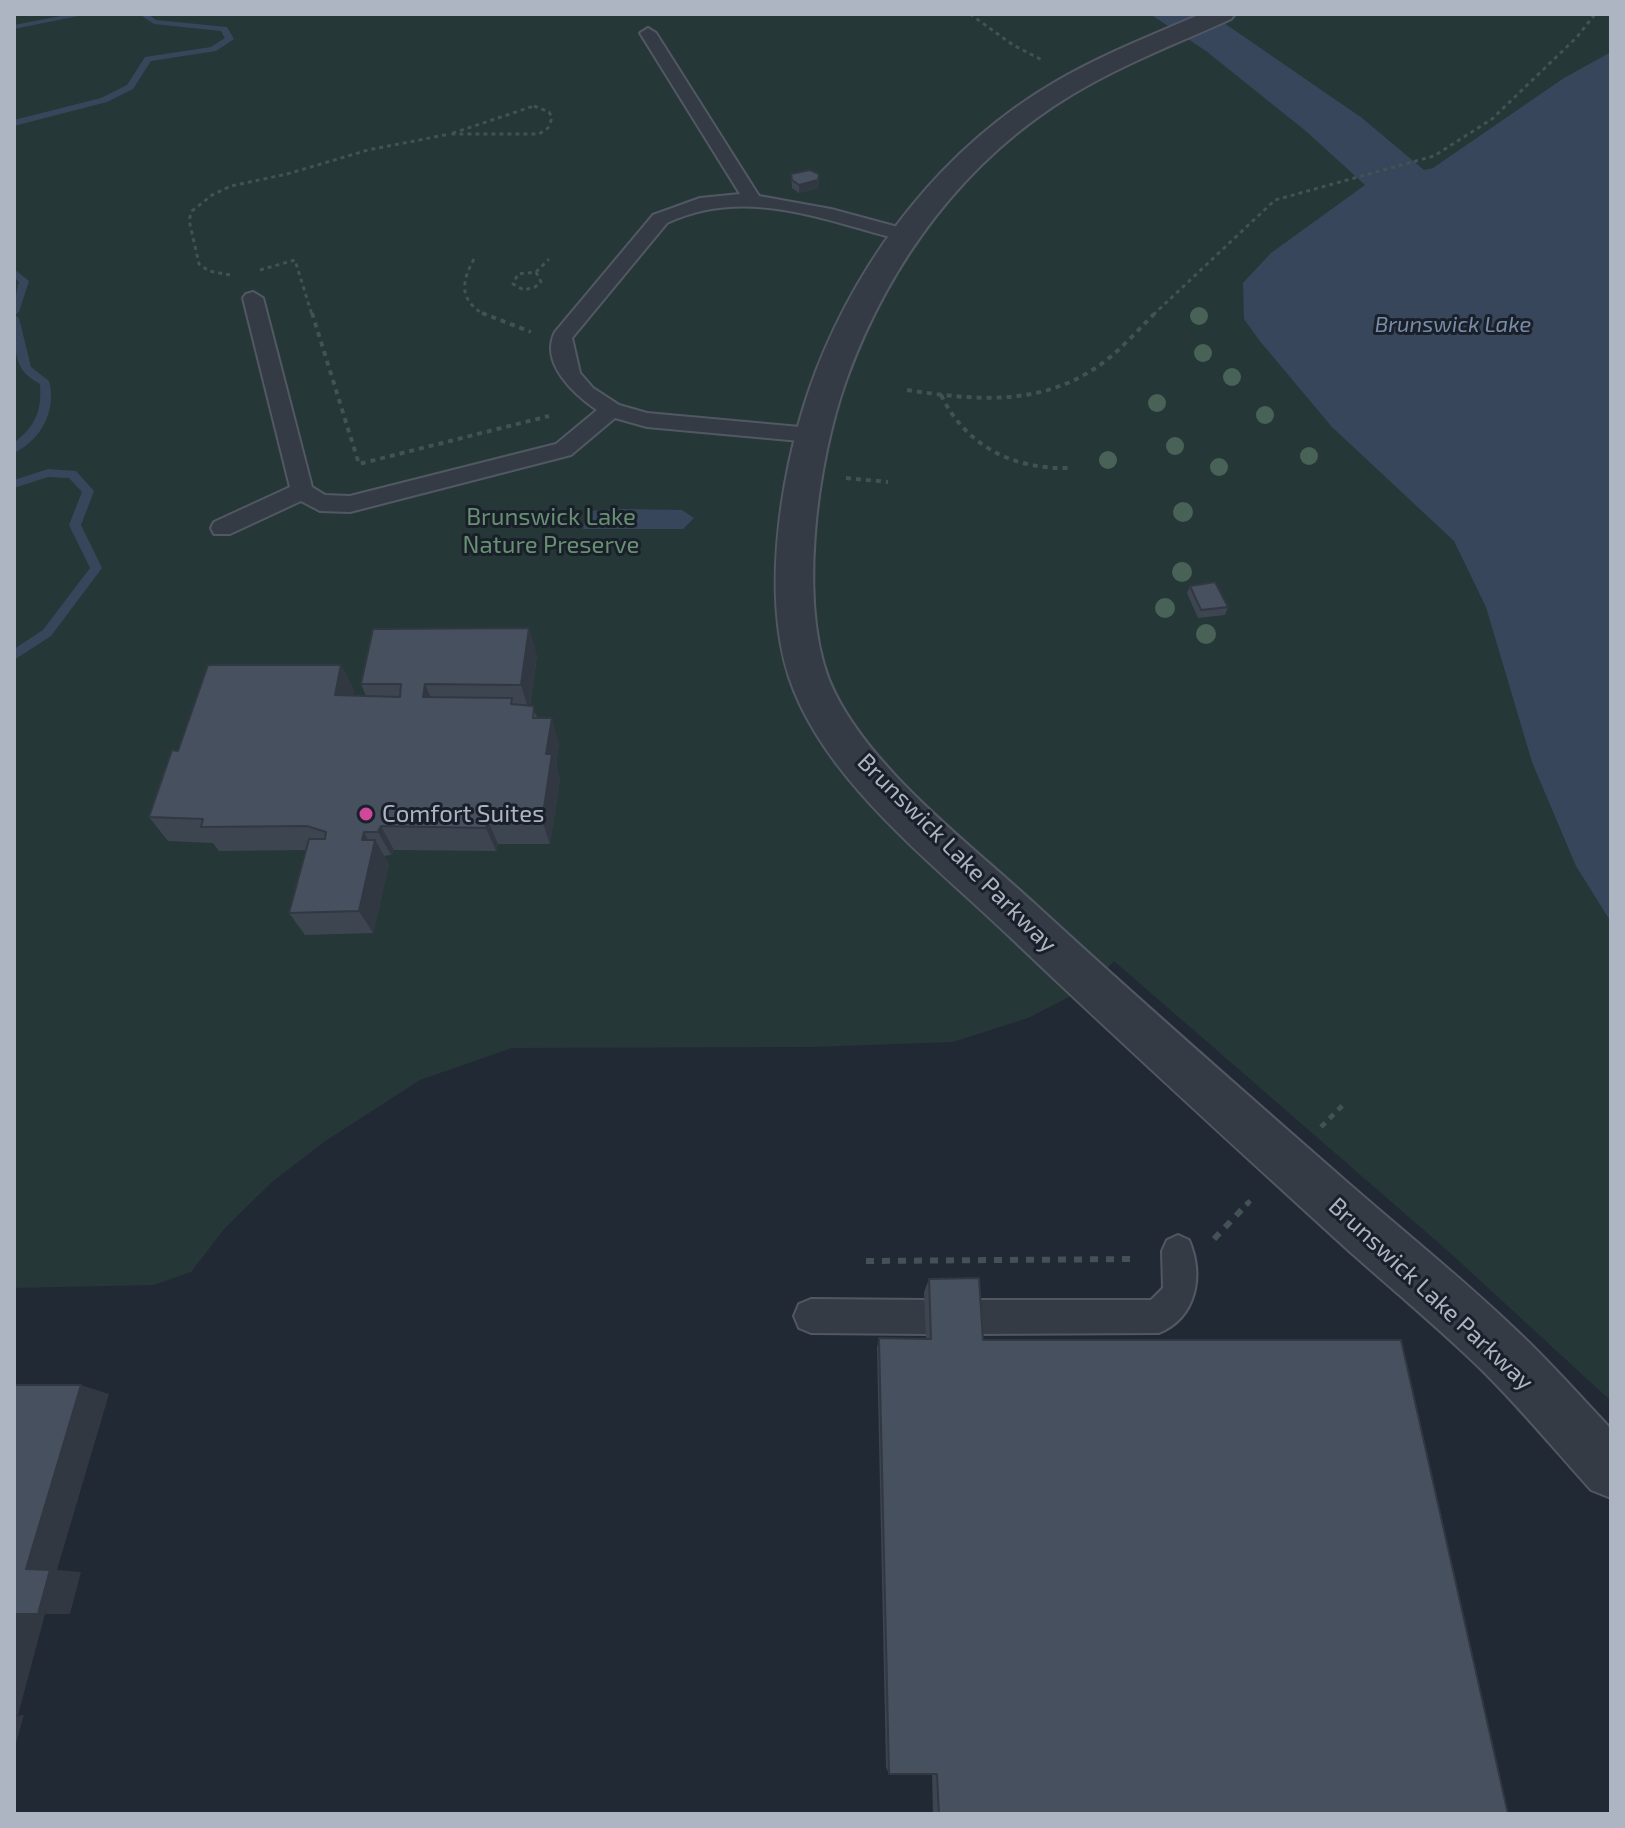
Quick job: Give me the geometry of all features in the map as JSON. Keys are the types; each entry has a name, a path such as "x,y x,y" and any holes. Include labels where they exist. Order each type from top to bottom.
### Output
{"street":[{"name":"Brunswick Lake Parkway","path":"1222,14 1045,100 972,156 902,234 854,318 829,379 811,435 803,475 796,547 798,613 805,667 817,698 836,728 880,783 1091,986 1502,1353 1611,1470"}],"lane":[{"path":"648,33 753,201"},
{"path":"811,435 647,420 611,410 586,393 570,375 562,337 660,219 708,201 753,201 811,211 902,234"},
{"path":"253,298 302,491 320,503 350,504 563,450 611,410"},
{"path":"222,528 302,491"},
{"path":"975,1317 1159,1316 1180,1294 1194,1247"},
{"path":"811,1316 926,1317"}],"path":[{"path":"970,14 1013,45 1081,80"},
{"path":"907,390 1007,400 1029,398 1068,386 1099,366 1275,200 1419,162 1453,145 1492,119 1577,37 1595,14"},
{"path":"242,274 209,271 199,264 189,220 192,211 212,195 231,186 287,174 368,150 450,134 534,106 549,112 552,118 548,128 539,134 450,134"},
{"path":"474,259 462,279 464,290 475,309 483,317 533,333 538,340"},
{"path":"536,272 542,279 533,289 520,289 513,284 518,274 536,272 549,259"},
{"path":"252,272 295,260 359,464 554,415"},
{"path":"941,395 954,421 990,450 1037,469 1068,468"},
{"path":"833,477 888,482"},
{"path":"1314,1134 1343,1105"},
{"path":"1194,1247 1258,1192"},
{"path":"866,1261 1135,1259"}],"green space":[{"name":"Brunswick Lake Nature Preserve","path":"14,14 1611,14 1611,1401 1449,1252 1114,961 1091,986 1028,1018 953,1042 812,1047 512,1048 420,1080 324,1142 272,1182 225,1228 191,1272 154,1285 14,1288"}],"water":[{"name":"Brunswick Lake","path":"1150,14 1211,14 1362,118 1424,170 1433,168 1564,78 1611,52 1611,922 1576,866 1532,762 1486,607 1454,541 1332,427 1244,319 1243,283 1271,253 1365,185 1307,132 1206,51"},
{"path":"682,510 694,518 683,529 583,529 588,511"}],"building":[{"path":"810,170 819,174 818,180 799,185 792,180 791,174"},
{"path":"1215,582 1228,607 1201,610 1190,586"},
{"name":"Comfort Suites","path":"529,628 521,685 425,684 423,697 512,698 511,704 534,706 533,718 552,718 546,754 552,754 542,821 488,821 486,828 381,826 378,832 364,832 362,840 375,840 359,911 289,913 309,839 325,839 326,832 307,826 201,827 203,819 149,817 172,750 178,751 208,665 341,665 335,695 400,697 401,684 361,684 373,629"},
{"path":"979,1278 983,1340 1401,1340 1508,1814 939,1814 937,1774 889,1774 879,1338 931,1339 929,1279"},
{"path":"14,1385 81,1385 26,1569 50,1570 38,1614 14,1614"}],"waterway":[{"path":"14,27 84,14"},
{"path":"14,123 104,100 130,87 148,59 213,49 230,39 224,29 154,22 143,14"},
{"path":"14,272 24,281 14,312"},
{"path":"14,318 26,369 45,383 46,395 44,414 37,428 14,449"},
{"path":"14,484 48,473 72,474 88,491 75,525 96,568 47,633 14,655"}],"place":[{"name":"Comfort Suites","path":"366,814"}]}
